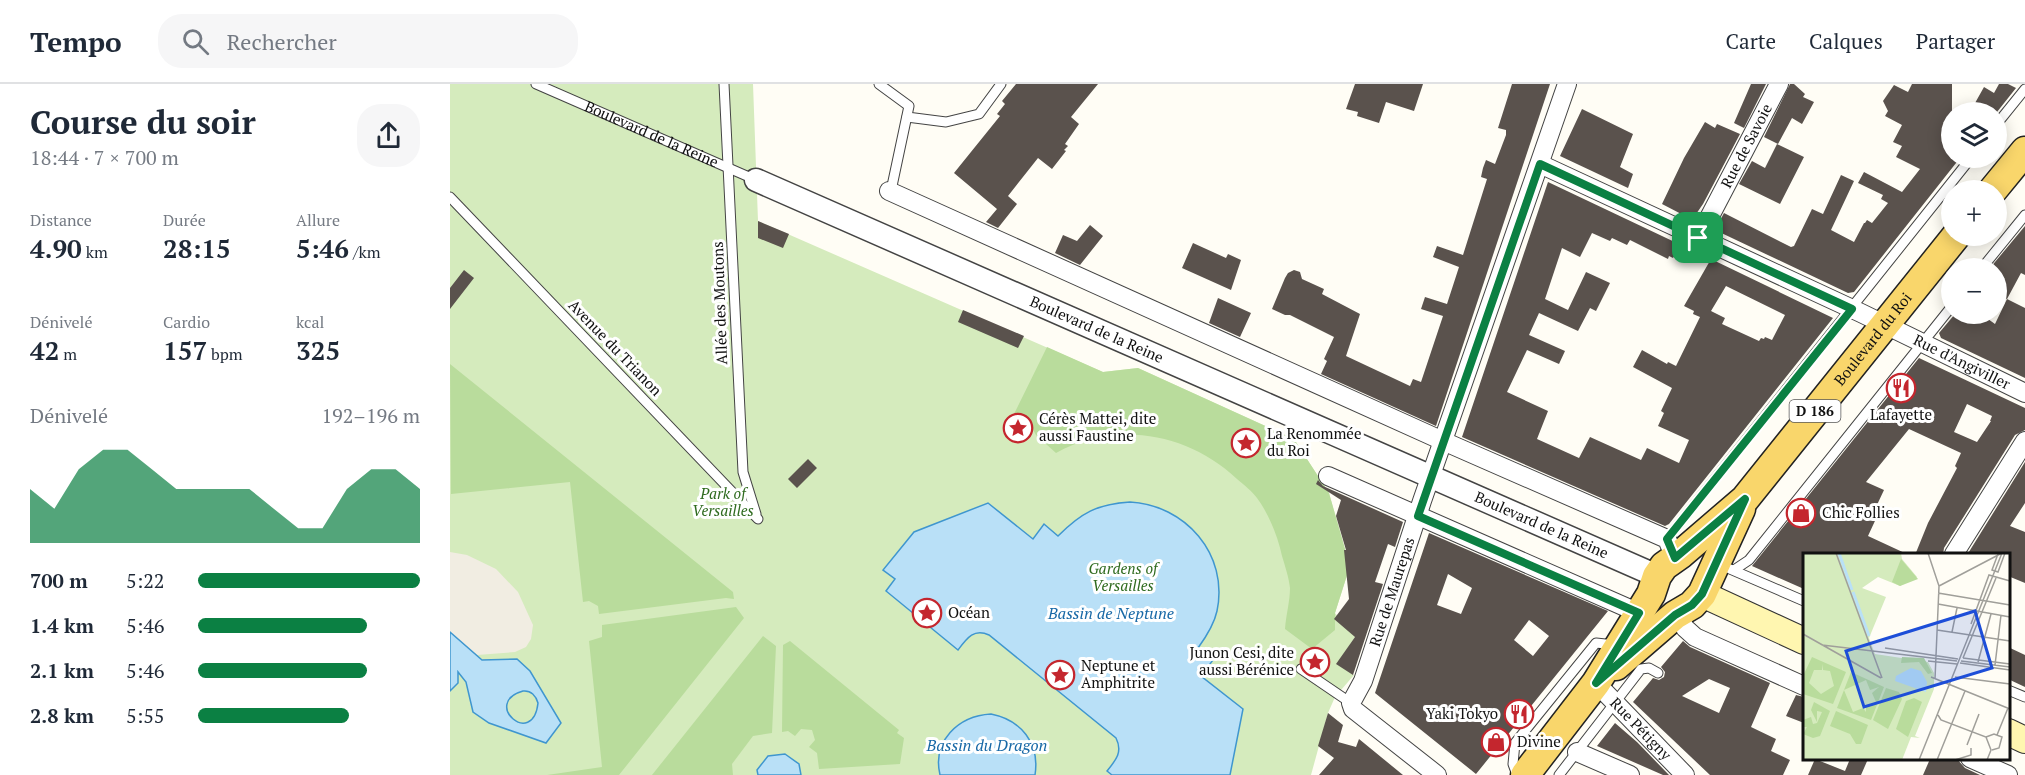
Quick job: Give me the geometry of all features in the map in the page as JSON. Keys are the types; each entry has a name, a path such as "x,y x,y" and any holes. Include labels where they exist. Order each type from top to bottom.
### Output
{"main road":[{"path":"2001,180 2025,151"},
{"name":"Boulevard du Roi","path":"1662,572 1745,499 1948,246"},
{"name":"Boulevard du Roi","path":"1677,614 1692,605 1715,576 1745,499"},
{"name":"Boulevard de la Reine","path":"1677,614 1659,604 1662,572 1698,564 1803,640"},
{"name":"D 186","path":"1606,693 1619,645 1662,572"},
{"name":"D 186","path":"1525,775 1606,693 1677,614"},
{"path":"2010,733 2025,740"}],"street":[{"name":"Rue de Maurepas","path":"1351,703 1363,681 1443,441 1567,84"},
{"name":"Rue de Savoie","path":"1698,238 1779,84"},
{"name":"Rue d'Angiviller","path":"1540,164 1885,324 2025,393"},
{"name":"Boulevard de la Reine","path":"756,180 1431,478 1662,572"},
{"path":"890,188 1443,441 1662,572"},
{"path":"1955,553 2025,441"},
{"path":"1328,476 1418,516 1662,572"},
{"name":"Boulevard de la Reine","path":"1677,614 1685,628 1695,638 1803,684"},
{"name":"Rue Pétigny","path":"1606,693 1685,775"},
{"path":"1351,703 1353,709 1437,775"},
{"path":"1578,752 1630,775"},
{"path":"1972,760 2008,775"}],"lane":[{"name":"Boulevard de la Reine","path":"536,84 756,180"},
{"name":"Allée des Moutons","path":"724,84 730,169 743,472 758,519"},
{"path":"879,84 909,106 890,188"},
{"path":"907,117 946,122 979,114 1001,84"},
{"path":"2007,111 2025,89"},
{"path":"1662,572 1852,309 1963,168"},
{"name":"Avenue du Trianon","path":"450,197 758,519"},
{"path":"1990,258 2025,214"},
{"path":"1715,576 1749,560 1941,320"},
{"path":"1715,576 1803,601"},
{"path":"1517,775 1513,764 1515,742 1596,643 1619,645"},
{"path":"1559,775 1578,752 1606,693 1641,669 1649,668 1658,673"},
{"path":"1301,669 1351,703"},
{"path":"2010,691 2025,697"}],"green space":[{"name":"Gardens of Versailles","path":"450,84 753,84 758,221 1103,372 1138,368 1294,439 1329,493 1349,569 1335,613 1355,637 1337,664 1354,675 1335,697 1328,713 1311,775 450,775"},
{"path":"1047,347 1103,372 1138,368 1294,439 1329,493 1347,556 1349,569 1335,613 1335,630 1312,649 1285,629 1290,588 1272,526 1255,495 1218,463 1174,442 1151,436 1103,437 1079,443 1056,453 1036,435 1027,419 1014,414"},
{"path":"450,364 733,592 734,599 726,598 599,614 598,606 589,601 583,602 570,482 451,494"},
{"path":"736,607 744,618 619,775 547,775 602,767 589,641 602,637 602,625"},
{"path":"763,636 776,646 772,733 753,736 732,764 733,775 652,775"},
{"path":"790,641 899,730 897,733 904,738 900,764 819,769 817,753 809,747 815,740 812,730 801,729 795,736 788,731 782,732 783,645"}],"shaded area":[{"path":"450,552 467,555 496,569 518,592 533,625 531,639 526,647 515,652 477,655 450,632"}],"water":[{"name":"Bassin de Neptune","path":"1130,502 1150,505 1168,512 1185,523 1199,536 1216,570 1219,590 1217,611 1212,626 1198,648 1213,660 1201,676 1243,709 1230,775 1112,775 1107,771 1119,752 1116,738 989,635 979,633 971,635 958,650 886,591 895,579 883,570 914,532 988,503 1033,539 1044,524 1058,536 1074,521 1090,511 1108,505"},
{"path":"450,632 482,660 517,659 530,671 561,723 546,743 489,723 473,712 466,682 458,672 458,683 450,691","holes":["523,691 533,694 538,703 534,716 528,722 520,723 508,712 507,704 511,697"]},
{"name":"Bassin du Dragon","path":"991,714 1011,722 1026,735 1034,753 1035,775 940,775 940,751 950,732 968,720"},
{"path":"785,754 799,764 801,775 758,775 757,770 768,756"}],"building":[{"path":"1016,84 1098,84 1071,117 1079,124 1065,144 1068,146 1064,150 1066,151 1052,169 1038,158 1008,196 1017,204 998,228 986,222 997,209 954,173 1000,116 997,114 1005,104 1002,101"},
{"path":"1355,84 1423,84 1414,111 1386,102 1379,123 1357,116 1358,112 1346,109"},
{"path":"1512,84 1550,84 1436,426 1321,374 1327,361 1324,359 1334,337 1290,315 1272,309 1288,273 1294,270 1300,272 1302,279 1324,289 1322,294 1360,314 1346,356 1410,386 1413,379 1421,382 1443,316 1421,309 1425,297 1447,304 1459,267 1433,257 1437,246 1463,255 1487,179 1481,177 1483,168 1486,160 1495,164 1506,135 1506,130 1498,128"},
{"path":"1751,84 1766,84 1744,128 1734,123"},
{"path":"1790,84 1794,84 1805,94 1803,97 1814,102 1802,124 1792,118 1778,144 1764,137"},
{"path":"1912,84 1952,84 1952,102 1941,102 1941,168 1952,168 1854,292 1848,293 1715,230 1724,213 1791,247 1794,246 1812,209 1823,214 1841,175 1854,181 1831,230 1854,242 1864,223 1867,220 1872,223 1888,203 1881,199 1883,195 1858,183 1864,172 1902,192 1920,169 1896,157 1902,146 1893,142 1902,125 1885,116 1888,111 1883,101 1894,85 1908,92"},
{"path":"1999,84 2008,84 2016,88 2005,102 1976,102 1984,87 1994,93"},
{"path":"1582,109 1633,134 1620,167 1633,174 1628,188 1560,156"},
{"path":"1705,122 1715,128 1717,124 1740,134 1703,204 1694,217 1689,218 1662,204 1684,158"},
{"path":"1777,144 1804,157 1780,204 1739,184 1752,161 1765,168"},
{"path":"1548,182 1681,245 1673,258 1669,256 1668,259 1630,240 1627,245 1592,233 1580,257 1562,248 1545,299 1568,310 1586,272 1610,283 1596,311 1590,308 1578,331 1539,313 1529,335 1565,351 1559,364 1527,350 1507,392 1548,411 1537,439 1579,458 1590,437 1641,460 1647,448 1679,463 1689,440 1658,426 1664,413 1661,411 1672,388 1633,367 1642,350 1667,364 1668,362 1676,366 1700,317 1684,306 1711,259 1833,318 1669,524 1665,526 1462,437","holes":["1726,286 1785,315 1772,340 1765,337 1759,341 1722,324 1725,318 1711,311"]},
{"path":"758,221 789,234 783,248 758,238"},
{"path":"1090,225 1103,236 1080,265 1055,253 1063,235 1077,241"},
{"path":"2025,226 2025,275 2021,273 2007,299 2007,258 1998,258"},
{"path":"1193,243 1226,258 1228,254 1241,260 1231,290 1182,268"},
{"path":"464,270 474,278 450,309 450,288"},
{"path":"1218,298 1251,313 1240,337 1209,323"},
{"path":"2007,299 2025,308 2025,378 1941,338 1939,333 1947,324 2007,324"},
{"path":"963,310 1024,336 1018,348 958,322"},
{"path":"1919,358 2025,408 2025,430 2015,435 1944,548 1943,553 1916,553 1928,523 1957,468 1955,466 1961,453 1909,429 1866,482 1884,490 1876,507 1880,510 1868,536 1905,553 1803,553 1803,589 1752,566","holes":["1967,404 1992,416 1977,442 1954,432"]},
{"path":"808,459 817,468 797,488 788,479"},
{"path":"2025,462 2025,503 2010,526 2025,532 2025,583 2010,577 2010,553 1968,553"},
{"path":"1318,480 1323,486 1403,522 1395,547 1388,544 1375,582 1383,584 1353,675 1336,664 1355,637 1334,619 1349,599 1344,550 1346,550 1336,516 1341,500 1316,484"},
{"path":"1429,533 1608,611 1476,774 1375,693","holes":["1448,574 1472,588 1461,614 1437,605","1529,620 1549,636 1533,656 1514,640"]},
{"path":"1683,641 1690,647 1770,683 1751,727 1776,739 1771,751 1790,760 1783,775 1710,775 1633,702 1653,678 1659,680 1664,677 1665,672 1661,667","holes":["1709,679 1730,688 1719,713 1682,696"]},
{"path":"2010,648 2025,655 2025,687 2010,680"},
{"path":"1796,695 1803,697 1803,723 1786,716"},
{"path":"1328,713 1343,725 1338,742 1356,747 1359,739 1403,775 1319,775 1334,758 1318,746"},
{"path":"1615,723 1669,775 1663,775 1597,746"},
{"path":"1815,760 1845,771 1850,760 1868,760 1861,775 1808,775"},
{"path":"1930,760 1958,760 1965,768 1980,775 1923,775"}],"place":[{"name":"Lafayette","path":"1901,388"},
{"name":"Cérès Mattei, dite aussi Faustine","path":"1018,428"},
{"name":"La Renommée du Roi","path":"1246,443"},
{"name":"Chic Follies","path":"1801,513"},
{"name":"Océan","path":"927,613"},
{"name":"Junon Cesi, dite aussi Bérénice","path":"1315,662"},
{"name":"Neptune et Amphitrite","path":"1060,675"},
{"name":"Yaki Tokyo","path":"1519,714"},
{"name":"Divine","path":"1496,742"}],"route":[{"path":"1540,164 1698,238 1852,309 1667,539 1675,558 1745,499 1702,594 1692,605 1675,615 1596,683 1639,613 1418,516 1540,164"}],"park label":[{"name":"Park of Versailles","path":"723,502"}]}
